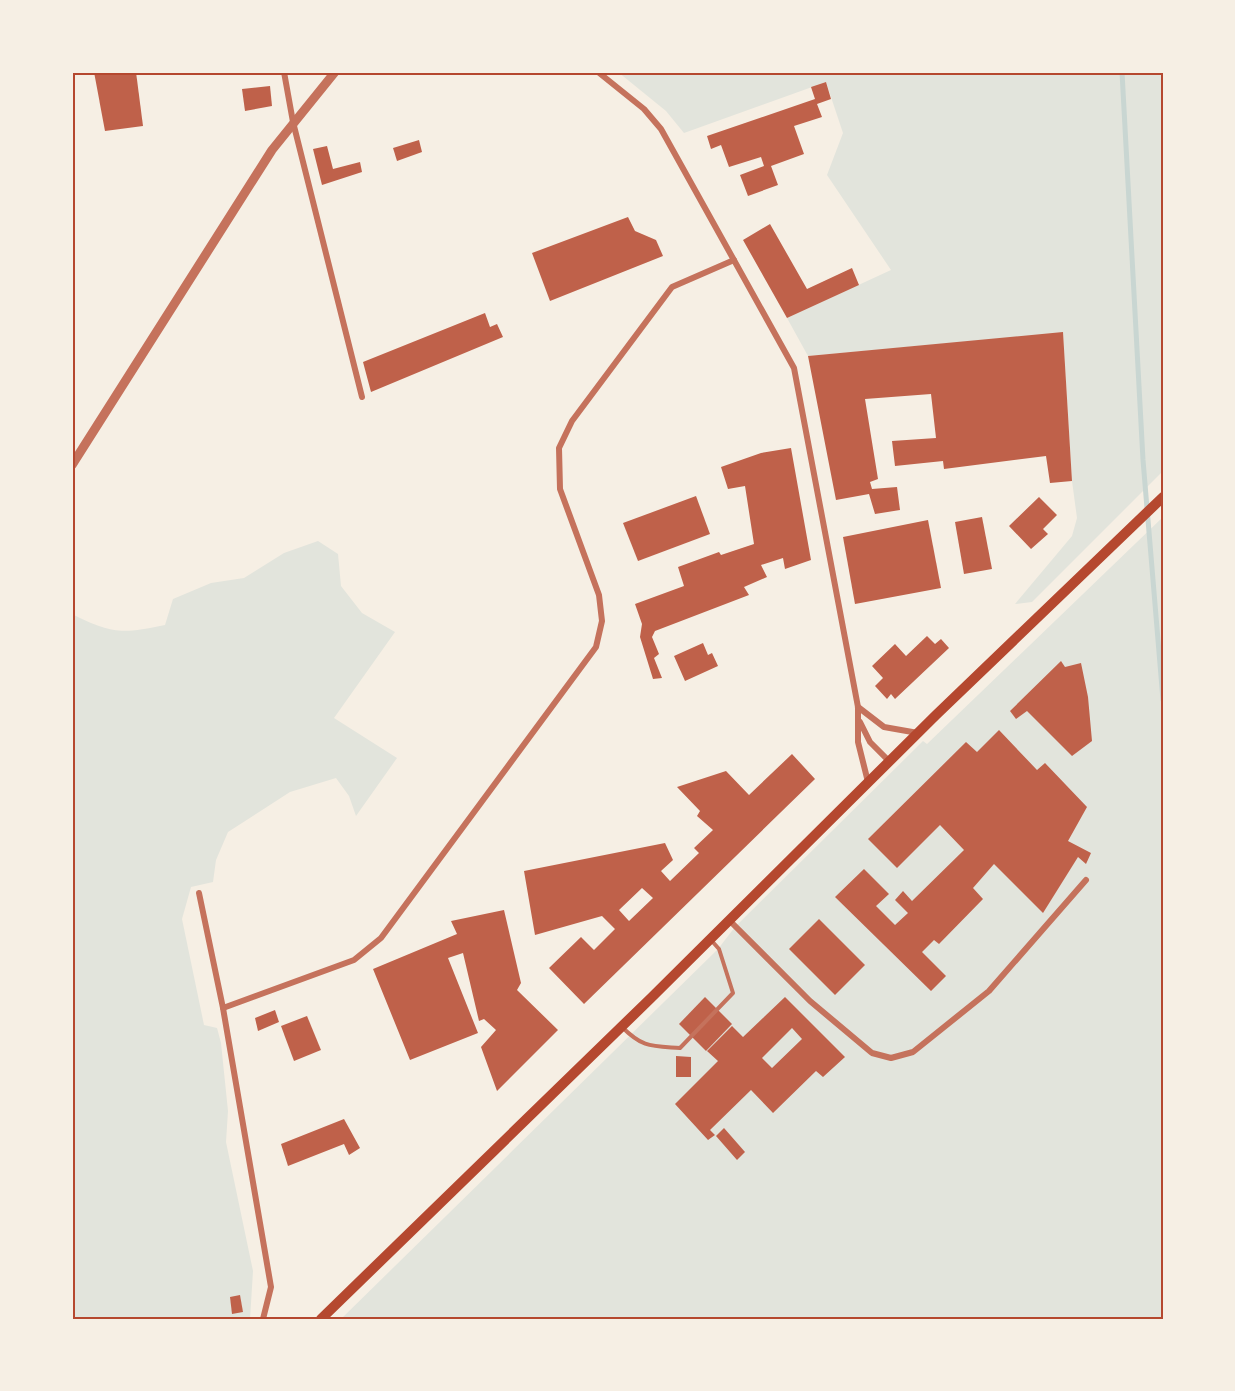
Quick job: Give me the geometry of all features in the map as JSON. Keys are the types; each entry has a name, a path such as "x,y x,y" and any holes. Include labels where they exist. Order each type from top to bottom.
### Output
{"main road":[{"path":"321,1319 730,921 918,733 1159,505 1163,497"}],"street":[{"path":"284,72 293,122 362,397"},
{"path":"72,465 266,159 293,122 335,72"},
{"path":"598,72 644,110 661,129 794,368 858,708 858,742 868,784"},
{"path":"223,1008 354,960 381,938 596,647 602,621 599,595 560,489 560,448 572,421 672,287 734,260"},
{"path":"858,708 884,727 918,733"},
{"path":"858,719 870,742 890,762"},
{"path":"730,921 810,1001 872,1053 891,1058 913,1052 988,991 1086,880"},
{"path":"199,892 223,1008 271,1287 263,1319"}],"lane":[{"path":"621,1027 635,1041 657,1047 680,1048 733,993 718,949 710,939"}],"shaded area":[{"path":"618,72 1163,72 1163,471 1032,602 1015,604 1072,536 1077,518 1072,481 1063,333 808,356 787,318 891,270 827,175 843,133 826,82 684,133 666,111"},
{"path":"1163,517 1163,1319 341,1319 718,949 735,927 923,741 927,744"},
{"path":"318,541 338,554 341,586 362,613 395,632 334,718 397,758 356,816 349,796 336,778 290,792 228,832 216,860 213,882 191,887 182,919 204,1025 217,1028 221,1043 228,1111 226,1142 253,1271 250,1319 72,1319 72,614 107,629 127,631 165,625 173,599 211,583 244,578 284,553"}],"building":[{"path":"94,72 136,72 143,126 105,131"},
{"path":"826,82 831,99 817,104 822,117 794,126 804,154 771,166 778,185 748,196 740,175 764,166 761,157 729,167 721,145 711,149 707,136 815,99 811,87"},
{"path":"270,86 272,106 245,111 242,89"},
{"path":"419,140 422,152 397,161 393,148"},
{"path":"327,146 333,169 360,162 362,172 322,185 313,149"},
{"path":"628,217 635,231 656,240 663,256 550,301 532,253"},
{"path":"770,224 807,289 852,268 859,285 787,318 743,240"},
{"path":"485,313 490,327 497,324 503,337 371,392 363,362"},
{"path":"1063,332 1072,481 1050,483 1046,456 944,469 943,461 895,466 892,441 936,438 931,394 865,399 878,479 870,482 872,489 897,487 900,510 875,514 869,494 836,500 808,356"},
{"path":"791,448 811,560 785,569 783,558 761,565 767,577 744,587 749,595 655,631 652,637 659,654 654,658 662,678 653,679 640,637 642,624 635,604 684,586 678,567 719,552 721,555 754,544 745,486 728,489 721,467 761,453"},
{"path":"696,496 710,534 638,561 623,523"},
{"path":"1039,497 1057,515 1043,529 1048,534 1031,549 1009,526"},
{"path":"982,517 992,569 964,574 955,522"},
{"path":"928,520 941,588 855,604 843,537"},
{"path":"927,636 935,644 941,639 949,648 895,699 891,694 887,699 875,686 883,678 872,666 895,644 906,656"},
{"path":"703,643 708,655 712,653 718,666 685,681 674,656"},
{"path":"1061,661 1065,667 1081,663 1088,697 1092,741 1072,756 1027,711 1016,719 1010,711"},
{"path":"999,730 1037,770 1045,763 1087,807 1068,841 1091,853 1086,864 1078,857 1043,913 994,864 973,888 983,899 939,944 934,940 922,952 946,976 931,991 835,897 864,869 889,894 876,906 895,925 908,913 895,900 903,891 912,901 964,850 940,825 897,868 868,839 966,742 977,752"},
{"path":"792,754 815,779 584,1004 549,968 581,937 594,950 615,929 602,916 535,935 524,871 665,843 673,860 661,871 670,881 699,853 694,848 713,830 697,816 700,811 677,787 726,771 749,795","holes":["642,888 653,898 629,921 619,910"]},
{"path":"504,910 521,983 517,990 558,1030 497,1091 481,1047 496,1030 484,1019 479,1021 463,953 448,958 478,1033 410,1060 373,969 457,934 451,921"},
{"path":"819,919 865,965 835,995 789,949"},
{"path":"705,997 732,1024 706,1051 679,1024"},
{"path":"785,997 845,1057 823,1077 816,1071 773,1113 751,1090 710,1130 715,1135 708,1140 675,1104 718,1061 707,1051 732,1026 743,1037","holes":["792,1028 802,1039 772,1068 762,1058"]},
{"path":"275,1010 279,1022 258,1031 255,1018"},
{"path":"307,1016 321,1050 294,1061 281,1026"},
{"path":"676,1056 691,1057 691,1077 676,1077"},
{"path":"344,1119 360,1148 349,1155 344,1144 288,1166 281,1144"},
{"path":"724,1128 745,1152 737,1160 716,1136"},
{"path":"240,1295 243,1312 232,1314 230,1297"}],"waterway":[{"path":"1122,72 1143,460 1163,700"}]}
